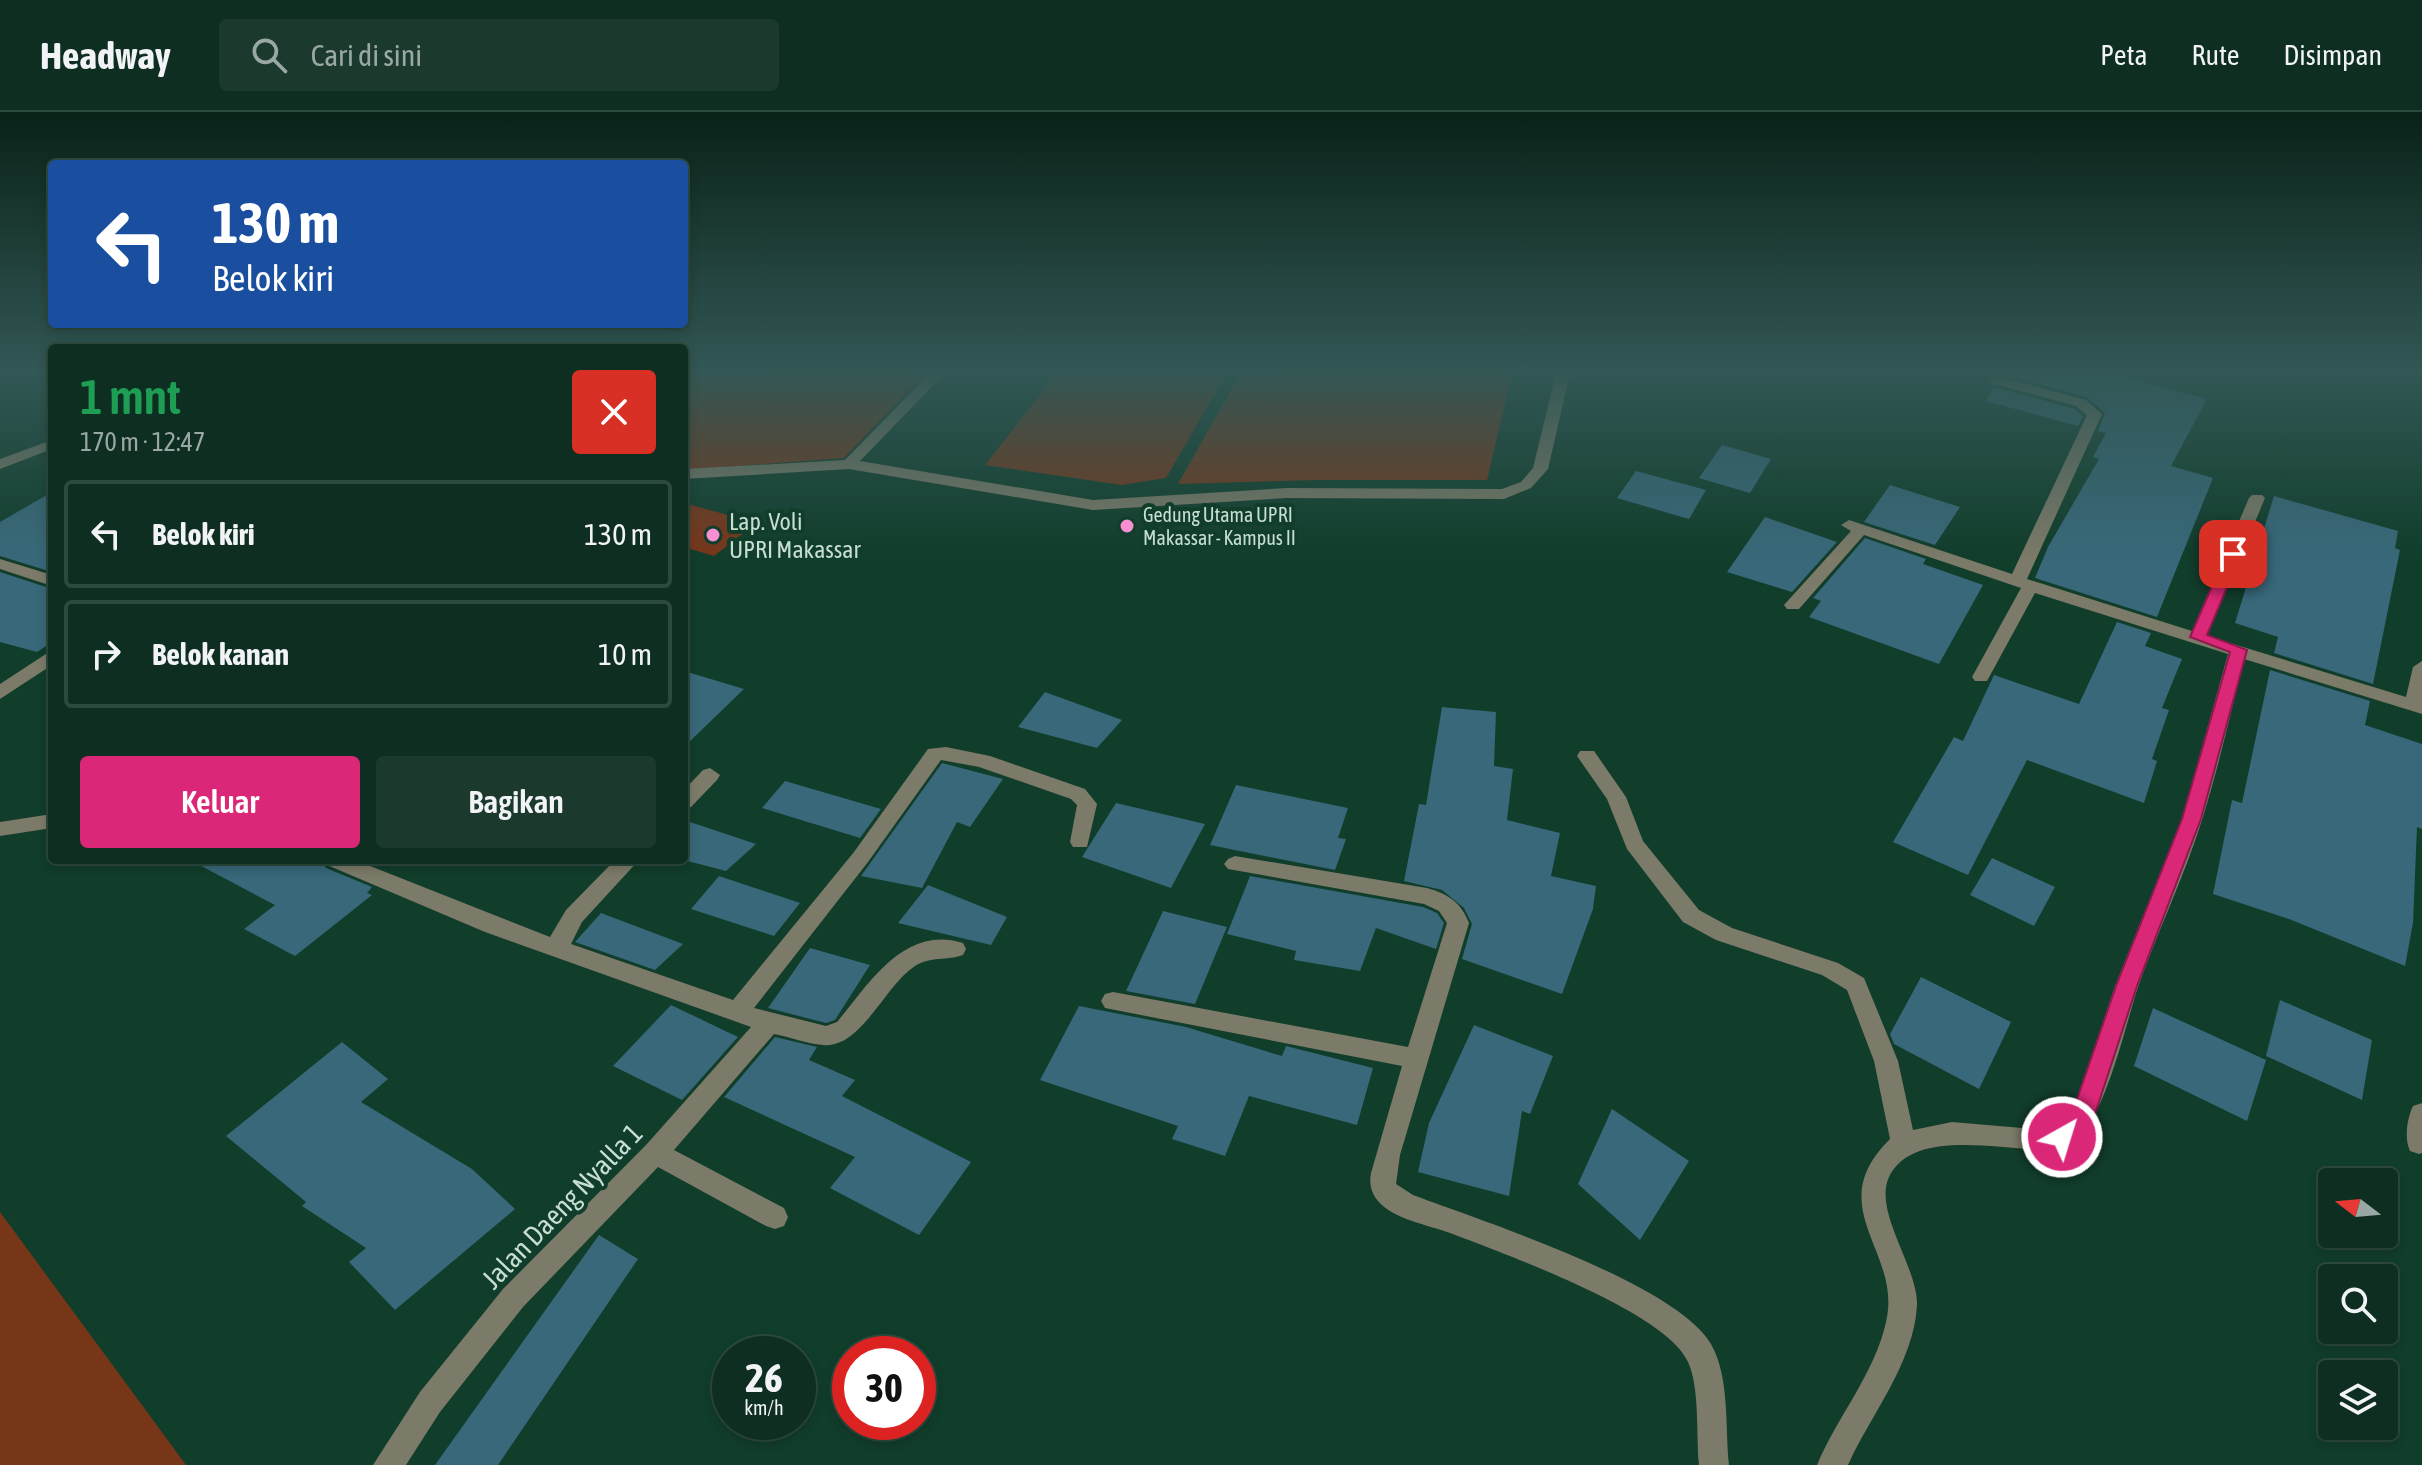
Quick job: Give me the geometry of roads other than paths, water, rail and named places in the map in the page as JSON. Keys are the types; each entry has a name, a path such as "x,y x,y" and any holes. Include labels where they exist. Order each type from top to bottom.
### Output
{"street":[{"path":"849,464 880,432"},
{"path":"688,474 849,464 1093,505 1287,493 1504,494 1526,485 1540,469 1549,432"},
{"path":"1981,677 2087,432"},
{"path":"0,464 48,446"},
{"path":"2198,637 2257,498"},
{"path":"1793,605 1855,527 2024,584 2418,707 2422,667"},
{"path":"0,564 48,580"},
{"path":"1832,1465 1891,1352 1903,1303 1873,1189 1884,1163 1903,1143 1952,1133 2022,1139 2062,1137 2084,1114 2127,986 2192,819 2238,650"},
{"path":"0,693 48,659"},
{"path":"737,1012 861,857 935,754 945,752 974,759 1078,794 1087,804 1080,842"},
{"path":"1587,756 1616,797 1634,844 1691,916 1724,934 1830,969 1856,984 1886,1061 1903,1143"},
{"path":"688,798 710,775"},
{"path":"0,829 48,822"},
{"path":"344,864 493,926 769,1023 826,1036 845,1029 908,956 933,947 955,949"},
{"path":"560,949 560,935 574,916 624,864"},
{"path":"1235,864 1427,896 1445,903 1456,913 1458,923 1387,1155 1382,1189 1385,1195 1581,1272 1677,1324 1702,1355 1714,1465"},
{"path":"1113,1001 1417,1059"},
{"name":"Jalan Daeng Nyalla 1","path":"388,1465 430,1402 513,1298 655,1153 769,1023"},
{"path":"2419,1143 2422,1114"},
{"path":"655,1153 775,1217"}],"place":[{"name":"Gedung Utama UPRI Makassar - Kampus II","path":"1127,526"},
{"name":"Lap. Voli UPRI Makassar","path":"713,535"}]}
